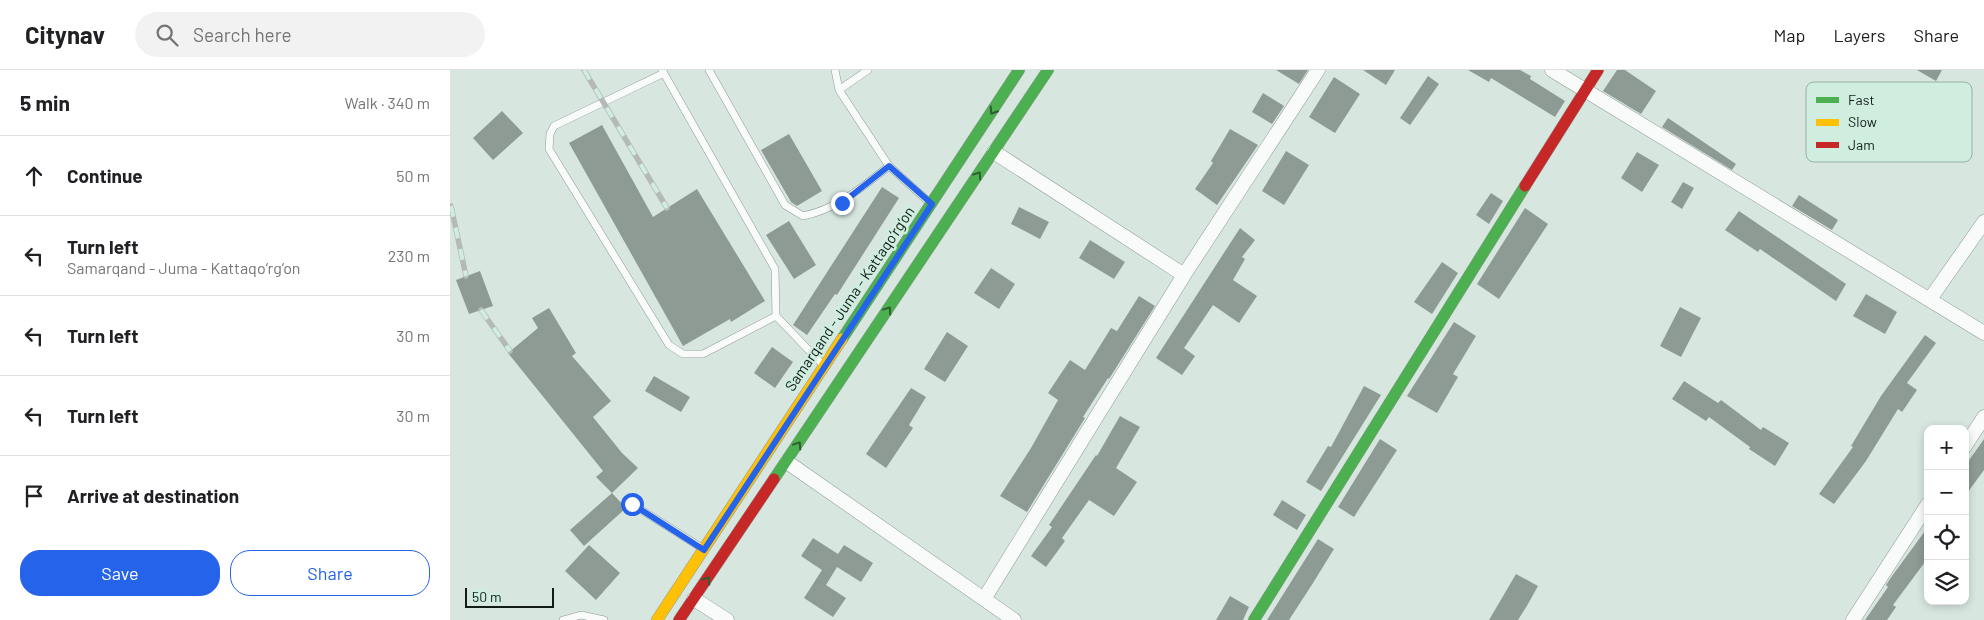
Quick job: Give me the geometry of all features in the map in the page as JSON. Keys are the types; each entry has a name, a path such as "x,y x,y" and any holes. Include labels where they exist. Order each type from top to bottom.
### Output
{"main road":[{"name":"Samarqand - Juma - Kattaqo‘rg‘on","path":"657,620 823,365 932,204 1019,70"},
{"path":"679,620 787,462 1048,70"},
{"path":"1254,620 1598,70"}],"street":[{"path":"984,599 1184,275 1318,70"},
{"path":"1552,70 1984,333"},
{"path":"994,152 1184,275"},
{"path":"1930,299 1984,222"},
{"path":"1969,440 1984,416"},
{"path":"787,462 1014,620"},
{"path":"1853,620 1924,510"},
{"path":"694,599 726,620"}],"lane":[{"path":"709,70 785,205 803,216 818,213 842,203 889,166"},
{"path":"835,70 839,90 889,166 932,204"},
{"path":"839,90 868,70"},
{"path":"776,316 703,354 683,354 669,345 549,149 550,134 554,126 663,72 775,269 776,316 823,365"},
{"path":"632,504 704,550"},
{"path":"564,620 581,615 601,620"}],"building":[{"path":"1276,70 1308,70 1299,84"},
{"path":"1363,70 1395,70 1386,85"},
{"path":"1468,70 1520,70 1531,76 1530,79 1565,101 1555,117 1491,78 1489,82"},
{"path":"1617,70 1625,70 1656,91 1641,114 1603,91"},
{"path":"1917,70 1942,70 1936,81"},
{"path":"1428,76 1439,84 1410,125 1400,118"},
{"path":"1334,77 1360,94 1335,133 1309,117"},
{"path":"1263,93 1284,106 1272,124 1252,112"},
{"path":"502,111 523,133 493,160 473,138"},
{"path":"1668,118 1736,164 1732,170 1662,127"},
{"path":"602,125 653,217 697,189 765,301 731,322 730,319 683,346 569,143"},
{"path":"1230,129 1258,145 1217,205 1195,189 1213,163 1211,161"},
{"path":"789,134 822,191 797,206 791,202 761,150"},
{"path":"1286,151 1309,165 1284,205 1262,191"},
{"path":"1637,152 1659,165 1642,192 1621,178"},
{"path":"1683,182 1694,188 1682,209 1671,202"},
{"path":"882,187 899,198 837,295 835,294 807,335 793,325"},
{"path":"1491,193 1503,201 1489,224 1476,215"},
{"path":"1799,195 1838,220 1832,230 1792,206"},
{"path":"1019,207 1049,222 1040,239 1011,224"},
{"path":"1525,208 1548,224 1499,299 1477,284"},
{"path":"1739,211 1846,284 1836,301 1760,249 1758,252 1725,230"},
{"path":"789,221 816,265 794,279 766,235"},
{"path":"1240,228 1255,240 1242,257 1245,259 1233,280 1257,296 1239,323 1213,305 1184,348 1195,356 1182,375 1156,358"},
{"path":"1090,240 1125,262 1114,279 1079,258"},
{"path":"1442,262 1458,273 1432,314 1414,302"},
{"path":"991,268 1015,284 999,309 974,293"},
{"path":"480,271 493,306 469,314 456,280"},
{"path":"1866,294 1897,312 1885,334 1853,316"},
{"path":"1139,296 1155,306 1083,417 1085,418 1027,512 1000,496 1031,448 1058,400 1048,393 1070,360 1085,370 1111,328 1117,331"},
{"path":"1680,307 1701,318 1681,357 1660,346"},
{"path":"549,308 576,353 572,356 611,401 593,417 622,453 638,468 612,493 596,477 603,471 508,353 538,328 532,318"},
{"path":"1454,322 1476,336 1453,374 1458,377 1437,413 1407,396"},
{"path":"947,332 968,346 945,382 924,369"},
{"path":"1925,335 1936,343 1907,383 1917,390 1902,412 1898,409 1866,461 1834,504 1819,494 1853,447 1851,446 1881,396"},
{"path":"772,347 793,362 775,388 754,373"},
{"path":"654,376 690,397 681,412 645,391"},
{"path":"1684,381 1718,403 1721,400 1761,430 1763,427 1789,443 1775,466 1749,449 1750,447 1709,417 1706,421 1672,399"},
{"path":"1364,386 1381,395 1321,491 1306,482 1328,446 1331,447"},
{"path":"911,388 926,397 909,425 913,428 886,468 866,454"},
{"path":"1120,416 1140,427 1116,468 1137,482 1114,516 1089,500 1062,538 1065,541 1046,567 1031,556 1052,527 1049,525 1097,456"},
{"path":"1380,439 1397,450 1354,517 1338,507"},
{"path":"1984,439 1984,470 1969,491 1969,470 1969,460"},
{"path":"612,493 626,508 584,546 570,530"},
{"path":"1282,500 1306,515 1297,530 1273,515"},
{"path":"1924,532 1924,563 1893,605 1896,607 1887,620 1865,620 1888,587 1886,585"},
{"path":"813,538 838,554 844,545 873,563 861,582 837,567 826,585 846,598 833,617 804,598 822,570 801,556"},
{"path":"1318,539 1334,549 1313,583 1289,620 1267,620"},
{"path":"589,545 620,573 596,600 565,571"},
{"path":"1516,574 1538,586 1528,604 1518,620 1489,620"},
{"path":"1230,596 1249,607 1243,620 1216,620"}],"railway":[{"path":"584,70 667,208"},
{"path":"451,206 466,276"},
{"path":"481,310 510,351"}],"traffic: fast":[{"path":"842,339 1019,70"},
{"path":"774,479 1048,70"},
{"path":"1254,620 1525,186"}],"traffic: slow":[{"path":"657,620 842,339"}],"traffic: jam":[{"path":"1525,186 1598,70"},
{"path":"679,620 774,479"}],"route":[{"path":"632,504 704,550 823,365 932,204 889,166 842,203"}]}
